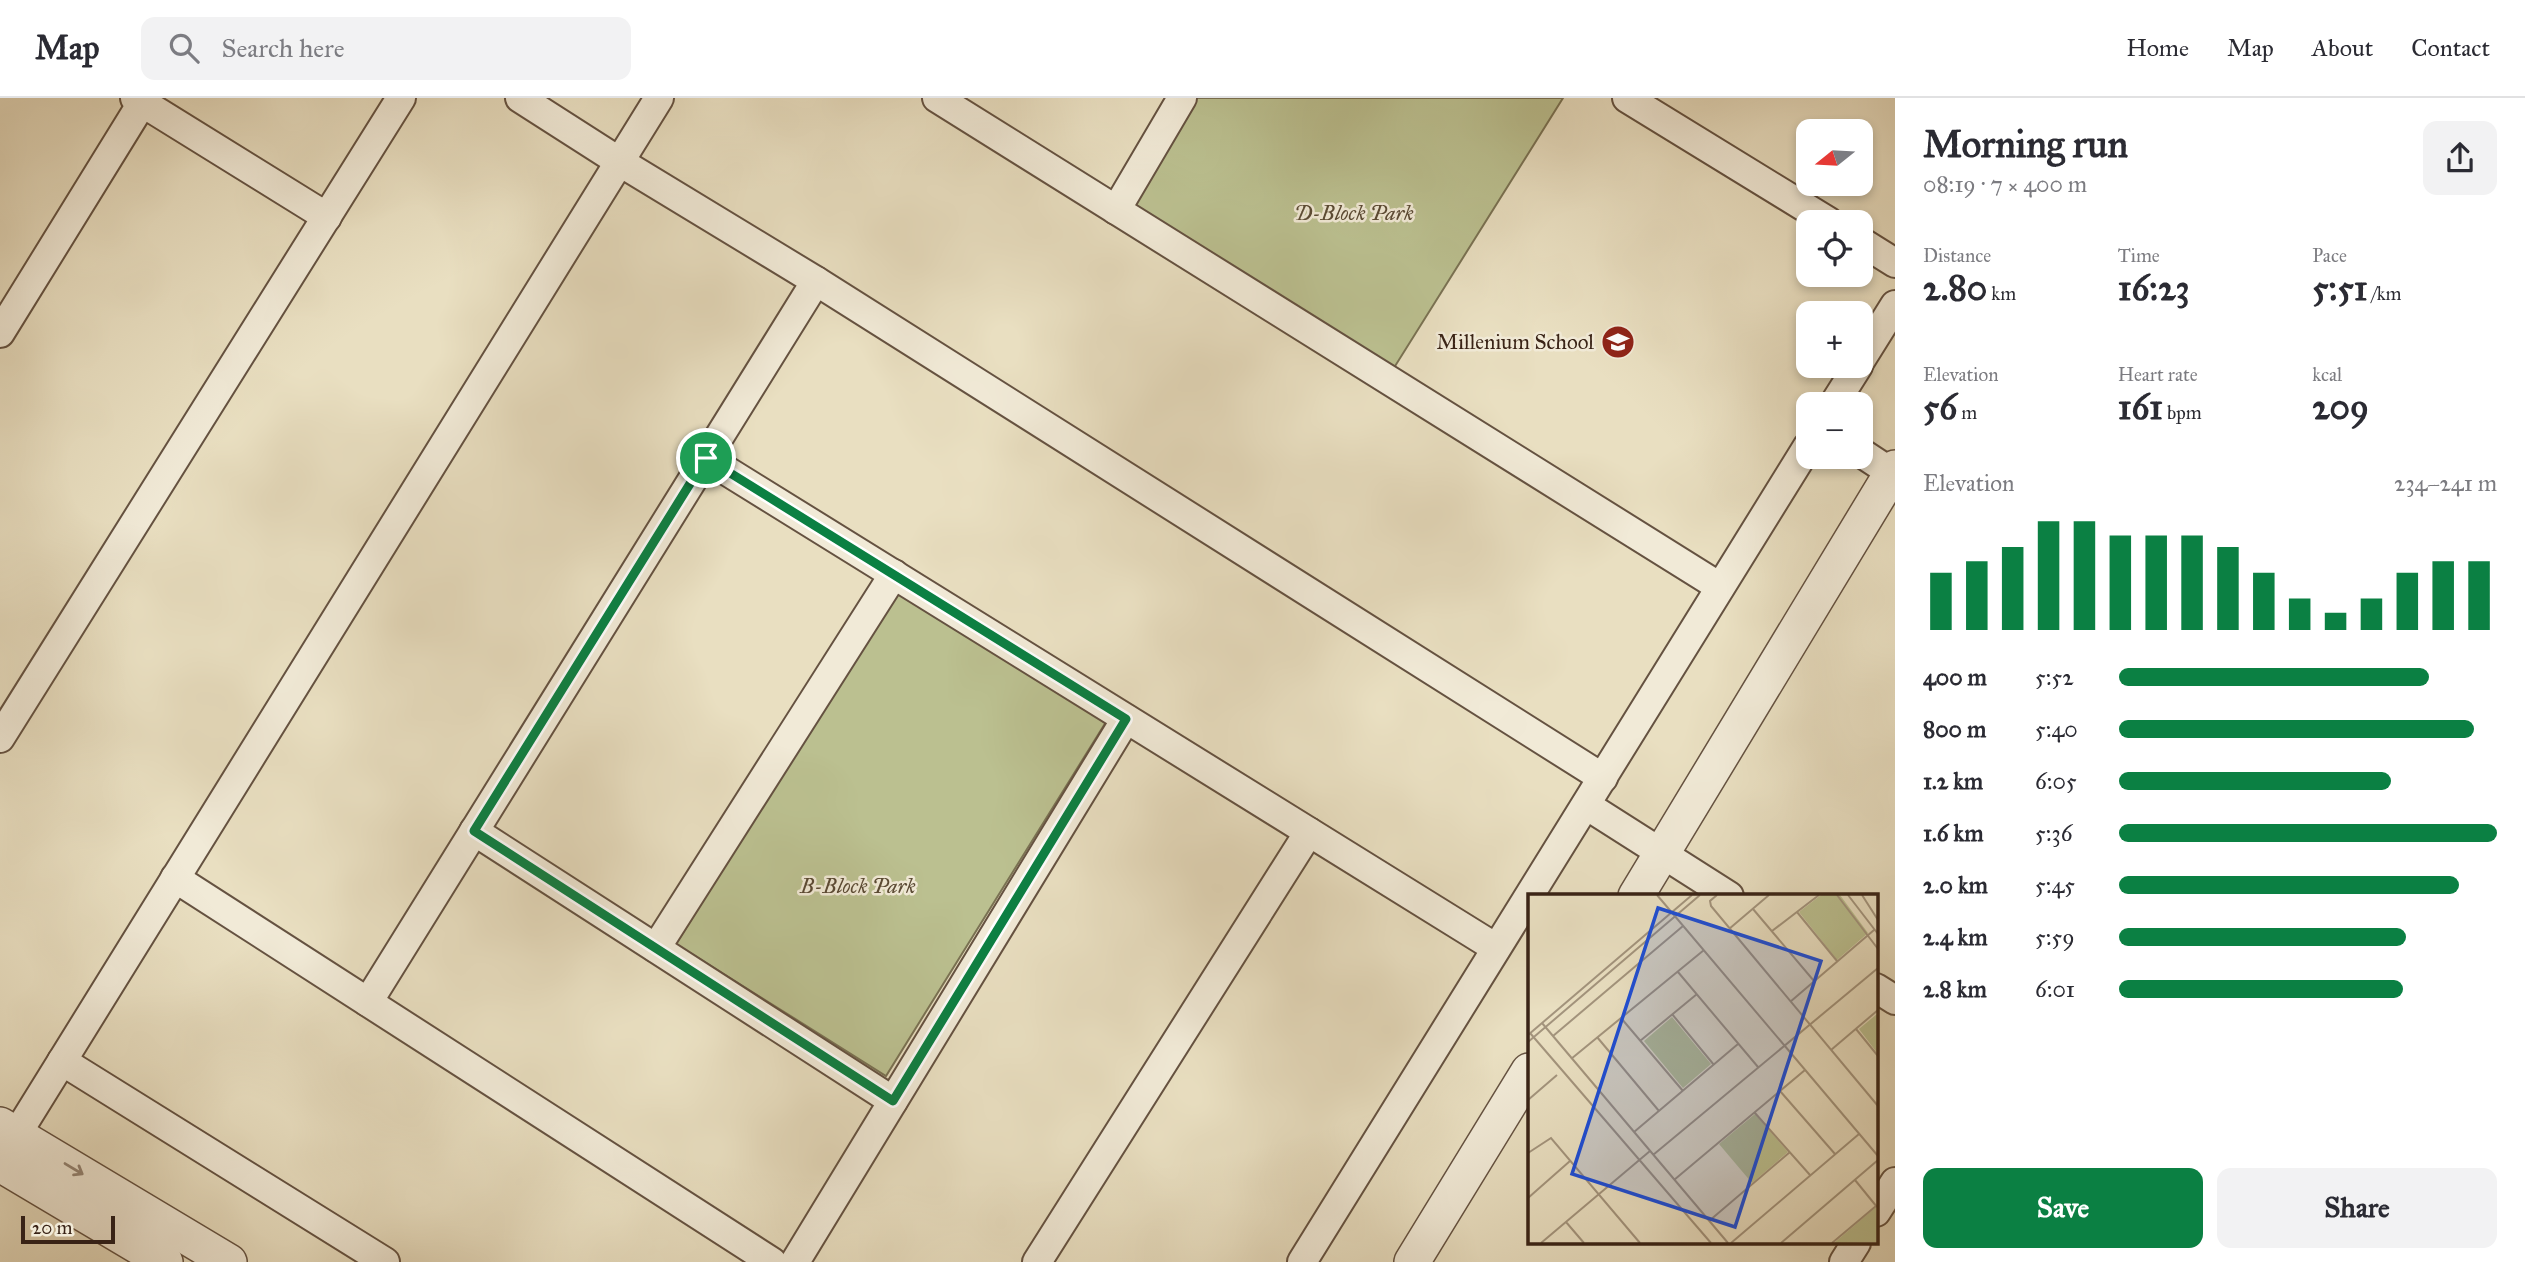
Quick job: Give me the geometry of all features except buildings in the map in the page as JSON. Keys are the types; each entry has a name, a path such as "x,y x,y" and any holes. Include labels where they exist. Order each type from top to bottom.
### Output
{"street":[{"path":"0,738 401,98"},
{"path":"520,98 816,281 1603,778"},
{"path":"4,1146 62,1061 659,98"},
{"path":"937,98 1720,587"},
{"path":"1116,210 1182,98"},
{"path":"1627,98 1809,210"},
{"path":"0,333 138,100 327,217"},
{"path":"1873,249 1895,262"},
{"path":"368,1002 816,281"},
{"path":"1873,341 1895,305"},
{"path":"706,458 1496,948"},
{"path":"1637,894 1894,471 1873,459"},
{"path":"1530,894 1796,465"},
{"path":"656,948 894,574"},
{"path":"795,1262 1126,719"},
{"path":"1586,805 1726,894"},
{"path":"474,831 893,1101"},
{"path":"1037,1262 1309,832"},
{"path":"175,878 772,1262"},
{"path":"1302,1262 1528,897"},
{"path":"1878,989 1895,1000"},
{"path":"62,1061 386,1262"},
{"path":"1412,1262 1528,1073"},
{"path":"4,1146 165,1262"},
{"path":"4,1146 229,1262"},
{"path":"1878,1209 1895,1182"},
{"path":"1844,1262 1855,1244"}],"green space":[{"name":"D-Block Park","path":"1190,98 1563,98 1392,371 1124,208"},
{"name":"B-Block Park","path":"895,592 1106,722 886,1076 676,944"}],"place":[{"name":"Millenium School","path":"1618,342"}],"route":[{"path":"706,458 1126,719 893,1101 474,831 706,458"}]}
